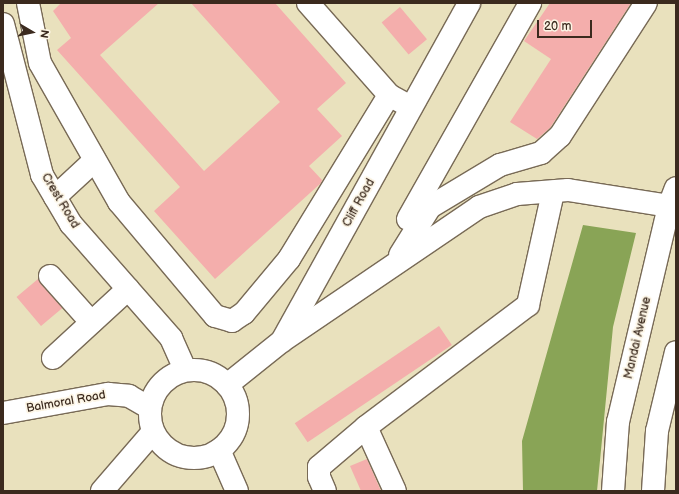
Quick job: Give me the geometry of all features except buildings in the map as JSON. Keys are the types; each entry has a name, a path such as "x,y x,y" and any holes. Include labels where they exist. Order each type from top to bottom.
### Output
{"main road":[{"path":"28,3 40,62 119,202 215,316 232,321 244,313 290,260 389,95"},
{"path":"308,3 389,95 411,107"},
{"name":"Cliff Road","path":"228,385 282,341 469,3"},
{"path":"375,278 530,3"},
{"path":"395,263 430,207 500,165 541,153 560,136 646,3"},
{"name":"Crest Road","path":"3,24 42,175 71,224 171,338 185,369"},
{"path":"54,197 95,160"},
{"path":"282,341 479,207 517,194 568,190 672,197"},
{"path":"325,491 319,477 319,467 366,427 528,305 553,192"},
{"name":"Mandai Avenue","path":"613,491 618,422 672,197"},
{"path":"50,276 92,322"},
{"path":"53,358 128,289"},
{"path":"654,491 657,431 676,352"},
{"path":"185,369 201,370 216,375 228,385 235,397 238,412 236,426 230,440 219,450 207,456 193,458 180,456 160,443 153,432 150,408 154,394 161,383 172,374 185,369"},
{"name":"Balmoral Road","path":"3,413 108,394 129,396 150,408"},
{"path":"366,427 395,491"},
{"path":"102,491 153,432"},
{"path":"219,450 237,491"}],"green space":[{"path":"583,225 636,233 613,327 597,491 523,491 522,441"}]}
